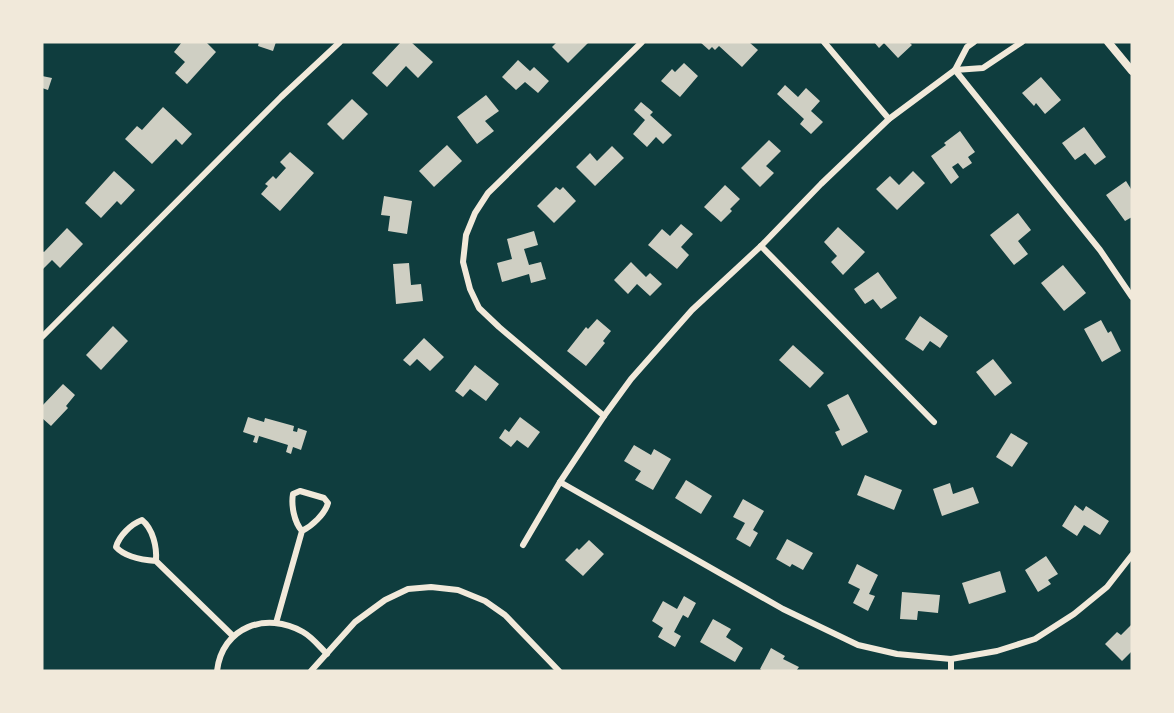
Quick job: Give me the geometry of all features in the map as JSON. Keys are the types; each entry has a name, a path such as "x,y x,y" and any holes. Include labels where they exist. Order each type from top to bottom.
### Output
{"street":[{"path":"43,333 281,97 340,42"},
{"path":"604,416 479,308 470,289 463,262 466,235 475,213 488,193 642,42"},
{"path":"824,42 889,119"},
{"path":"523,545 560,482 604,416 631,379 692,310 761,246 889,119 955,70 967,47 974,42"},
{"path":"955,70 983,68 1022,42"},
{"path":"1108,42 1132,71"},
{"path":"955,70 1100,250 1132,297"},
{"path":"761,246 934,422"},
{"path":"560,482 783,609 858,645 897,654 951,659 997,651 1035,639 1074,614 1107,587 1132,555"},
{"path":"300,491 324,498 328,503 327,509 309,528 302,531 297,525 292,499 293,494 300,491"},
{"path":"156,561 156,551 148,526 142,520 135,523 118,540 116,547 121,553 156,561 233,636"},
{"path":"276,623 302,531"},
{"path":"311,671 355,622 385,600 408,589 431,587 458,590 485,601 506,615 559,671"},
{"path":"217,671 226,645 233,636 239,631 258,624 276,623 291,626 310,637 327,654"},
{"path":"951,659 951,671"}],"building":[{"path":"182,42 206,42 216,52 187,84 175,73 185,62 174,52"},
{"path":"259,42 276,42 273,51 258,46"},
{"path":"401,42 411,42 433,62 418,78 406,66 387,87 372,73"},
{"path":"557,42 589,42 568,63 552,47"},
{"path":"700,42 749,42 758,50 742,67 719,46 715,50 712,47 709,50"},
{"path":"874,42 909,42 912,45 898,58 884,43 879,48"},
{"path":"518,60 530,71 534,67 549,81 538,93 525,82 516,90 502,77"},
{"path":"684,63 698,76 680,97 661,81 672,69 675,72"},
{"path":"42,76 52,78 48,90 42,88"},
{"path":"1041,77 1061,100 1045,114 1036,103 1034,106 1022,93"},
{"path":"785,85 798,97 806,88 820,101 811,111 823,122 811,134 800,124 804,119 777,94"},
{"path":"486,95 499,111 485,121 494,131 477,144 457,117"},
{"path":"352,99 368,114 343,140 327,124"},
{"path":"641,102 653,112 650,115 672,135 663,144 656,137 647,147 633,134 645,120 634,110"},
{"path":"163,107 192,134 182,145 176,139 152,164 125,139 137,126 142,130"},
{"path":"1084,127 1106,157 1095,165 1085,153 1075,160 1062,143"},
{"path":"960,131 975,152 968,157 972,163 963,169 958,163 952,167 959,177 951,184 931,156"},
{"path":"769,140 781,151 766,166 774,173 760,187 741,168"},
{"path":"447,145 462,161 434,187 419,171"},
{"path":"612,146 624,158 595,186 576,167 590,153 597,161"},
{"path":"290,152 314,173 280,211 261,194 268,186 265,184 273,176 276,179 286,168 280,162"},
{"path":"114,171 135,190 121,205 117,201 101,218 85,203"},
{"path":"913,171 925,183 897,210 876,189 890,176 899,185"},
{"path":"1126,181 1132,188 1132,217 1125,221 1106,195"},
{"path":"725,185 740,199 721,222 704,207"},
{"path":"556,187 560,190 563,187 576,201 554,223 537,206"},
{"path":"384,196 412,201 407,234 388,231 390,216 381,215"},
{"path":"1018,213 1031,230 1018,241 1028,254 1014,265 990,235"},
{"path":"681,224 693,234 681,247 689,255 677,269 648,245 662,229 670,236"},
{"path":"838,227 865,252 843,275 831,262 837,256 824,242"},
{"path":"67,228 83,244 60,268 52,260 42,270 42,251 44,252"},
{"path":"534,231 538,245 524,249 529,265 541,262 546,279 531,283 529,274 502,282 497,263 512,259 507,239"},
{"path":"631,262 646,277 650,273 662,284 650,296 637,284 628,294 614,280"},
{"path":"409,263 411,285 421,284 423,301 396,304 393,264"},
{"path":"1063,265 1086,293 1064,311 1041,283"},
{"path":"878,272 897,298 881,309 873,299 865,304 854,289"},
{"path":"920,316 948,336 940,348 930,341 923,351 905,339"},
{"path":"597,319 611,331 603,341 605,343 586,366 567,351 586,327 588,329"},
{"path":"1101,320 1108,333 1111,331 1121,351 1102,362 1084,329"},
{"path":"113,326 128,341 101,370 86,355"},
{"path":"424,338 444,357 430,371 417,359 410,366 403,360"},
{"path":"793,345 824,373 810,388 779,360"},
{"path":"993,359 1012,383 995,396 976,372"},
{"path":"475,365 499,384 486,401 470,389 463,397 455,391"},
{"path":"63,384 75,395 66,406 68,408 51,426 42,418 42,406"},
{"path":"848,394 868,432 842,446 835,432 840,430 827,405"},
{"path":"248,417 264,422 265,418 294,426 293,431 297,432 298,428 307,431 301,450 293,447 291,454 286,452 288,445 259,436 257,443 253,442 255,436 243,432"},
{"path":"520,417 540,432 528,448 517,440 511,447 499,438 505,429 509,432"},
{"path":"1011,433 1028,443 1012,467 996,457"},
{"path":"634,445 651,455 654,449 671,459 653,490 635,480 641,471 624,461"},
{"path":"865,475 902,490 894,510 857,495"},
{"path":"686,480 712,496 701,514 675,498"},
{"path":"950,483 953,494 973,487 979,503 942,516 933,489"},
{"path":"743,499 764,511 753,530 758,533 750,547 736,539 745,523 733,517"},
{"path":"1075,505 1083,511 1086,506 1109,521 1100,535 1084,525 1077,536 1062,526"},
{"path":"787,539 813,553 803,570 792,564 790,567 776,559"},
{"path":"589,540 604,554 583,576 565,560"},
{"path":"1046,556 1058,574 1048,580 1051,584 1038,592 1025,570"},
{"path":"857,564 878,575 869,594 875,596 868,611 853,603 860,589 848,583"},
{"path":"1000,571 1006,592 969,604 962,583"},
{"path":"902,592 940,595 938,613 918,611 917,620 900,619"},
{"path":"684,596 696,603 688,618 683,615 674,632 681,636 675,647 658,637 663,628 652,621 663,601 677,609"},
{"path":"713,619 731,629 726,637 743,648 735,662 700,642"},
{"path":"1132,624 1132,651 1122,661 1105,644 1117,632 1121,635"},
{"path":"771,648 785,656 783,659 799,667 796,671 763,671 760,669"}]}
